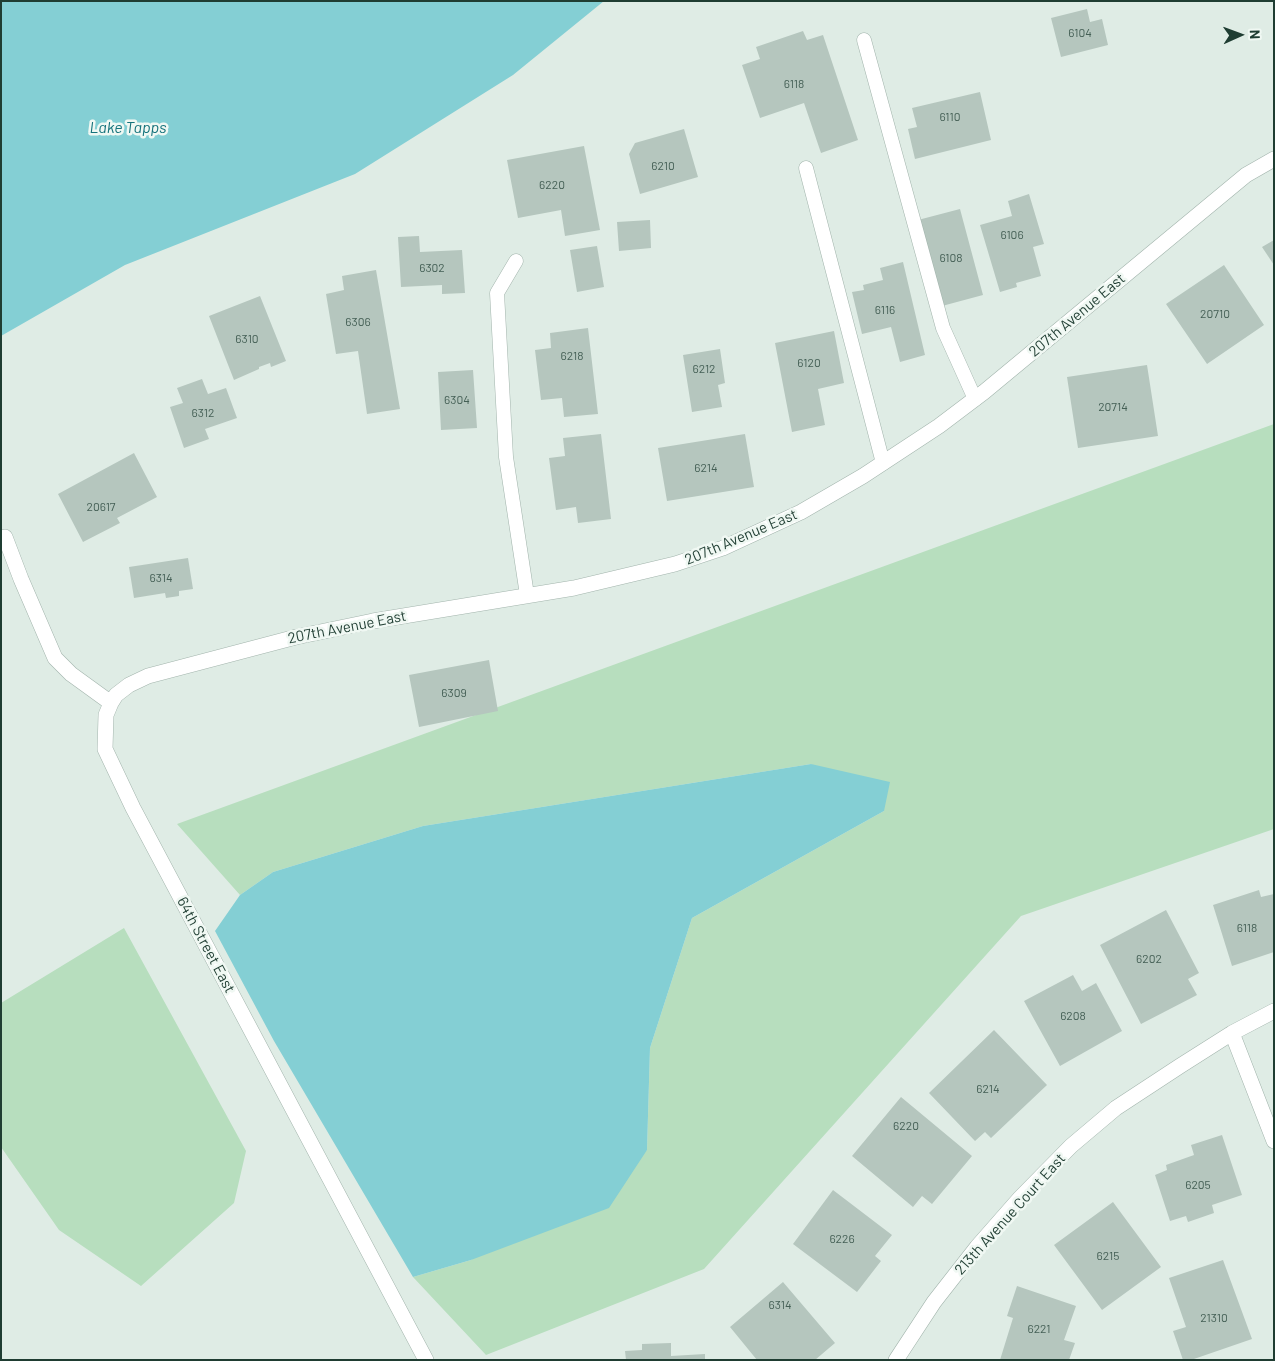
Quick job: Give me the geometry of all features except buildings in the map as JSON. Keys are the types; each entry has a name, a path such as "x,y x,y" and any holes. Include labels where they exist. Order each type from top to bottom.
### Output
{"street":[{"name":"207th Avenue East","path":"111,703 116,695 129,685 148,676 279,641 373,621 574,588 675,564 723,548 801,512 940,426 1246,175 1274,159"},
{"path":"5,537 55,658 71,674 111,703"},
{"name":"64th Street East","path":"111,703 106,715 105,749 133,808 426,1360"},
{"name":"213th Avenue Court East","path":"896,1360 934,1302 977,1247 1020,1198 1070,1146 1116,1108 1232,1033 1274,1011"},
{"path":"1232,1033 1274,1141"}],"lane":[{"path":"864,40 943,328 975,399"},
{"path":"806,168 883,463"},
{"path":"516,261 497,293 506,456 527,595"}],"green space":[{"path":"1274,424 1274,829 1021,916 704,1269 486,1355 413,1277 471,1260 647,1150 650,1048 692,918 884,811 811,764 423,826 273,872 240,895 177,824"},
{"path":"124,928 246,1151 234,1203 141,1286 59,1230 1,1147 1,1003"}],"water":[{"name":"Lake Tapps","path":"1,1 604,1 513,75 355,174 125,265 1,336"},
{"path":"811,764 890,782 884,811 692,918 650,1048 647,1150 609,1208 471,1260 413,1277 274,1041 215,931 240,895 273,872 423,826"}]}
